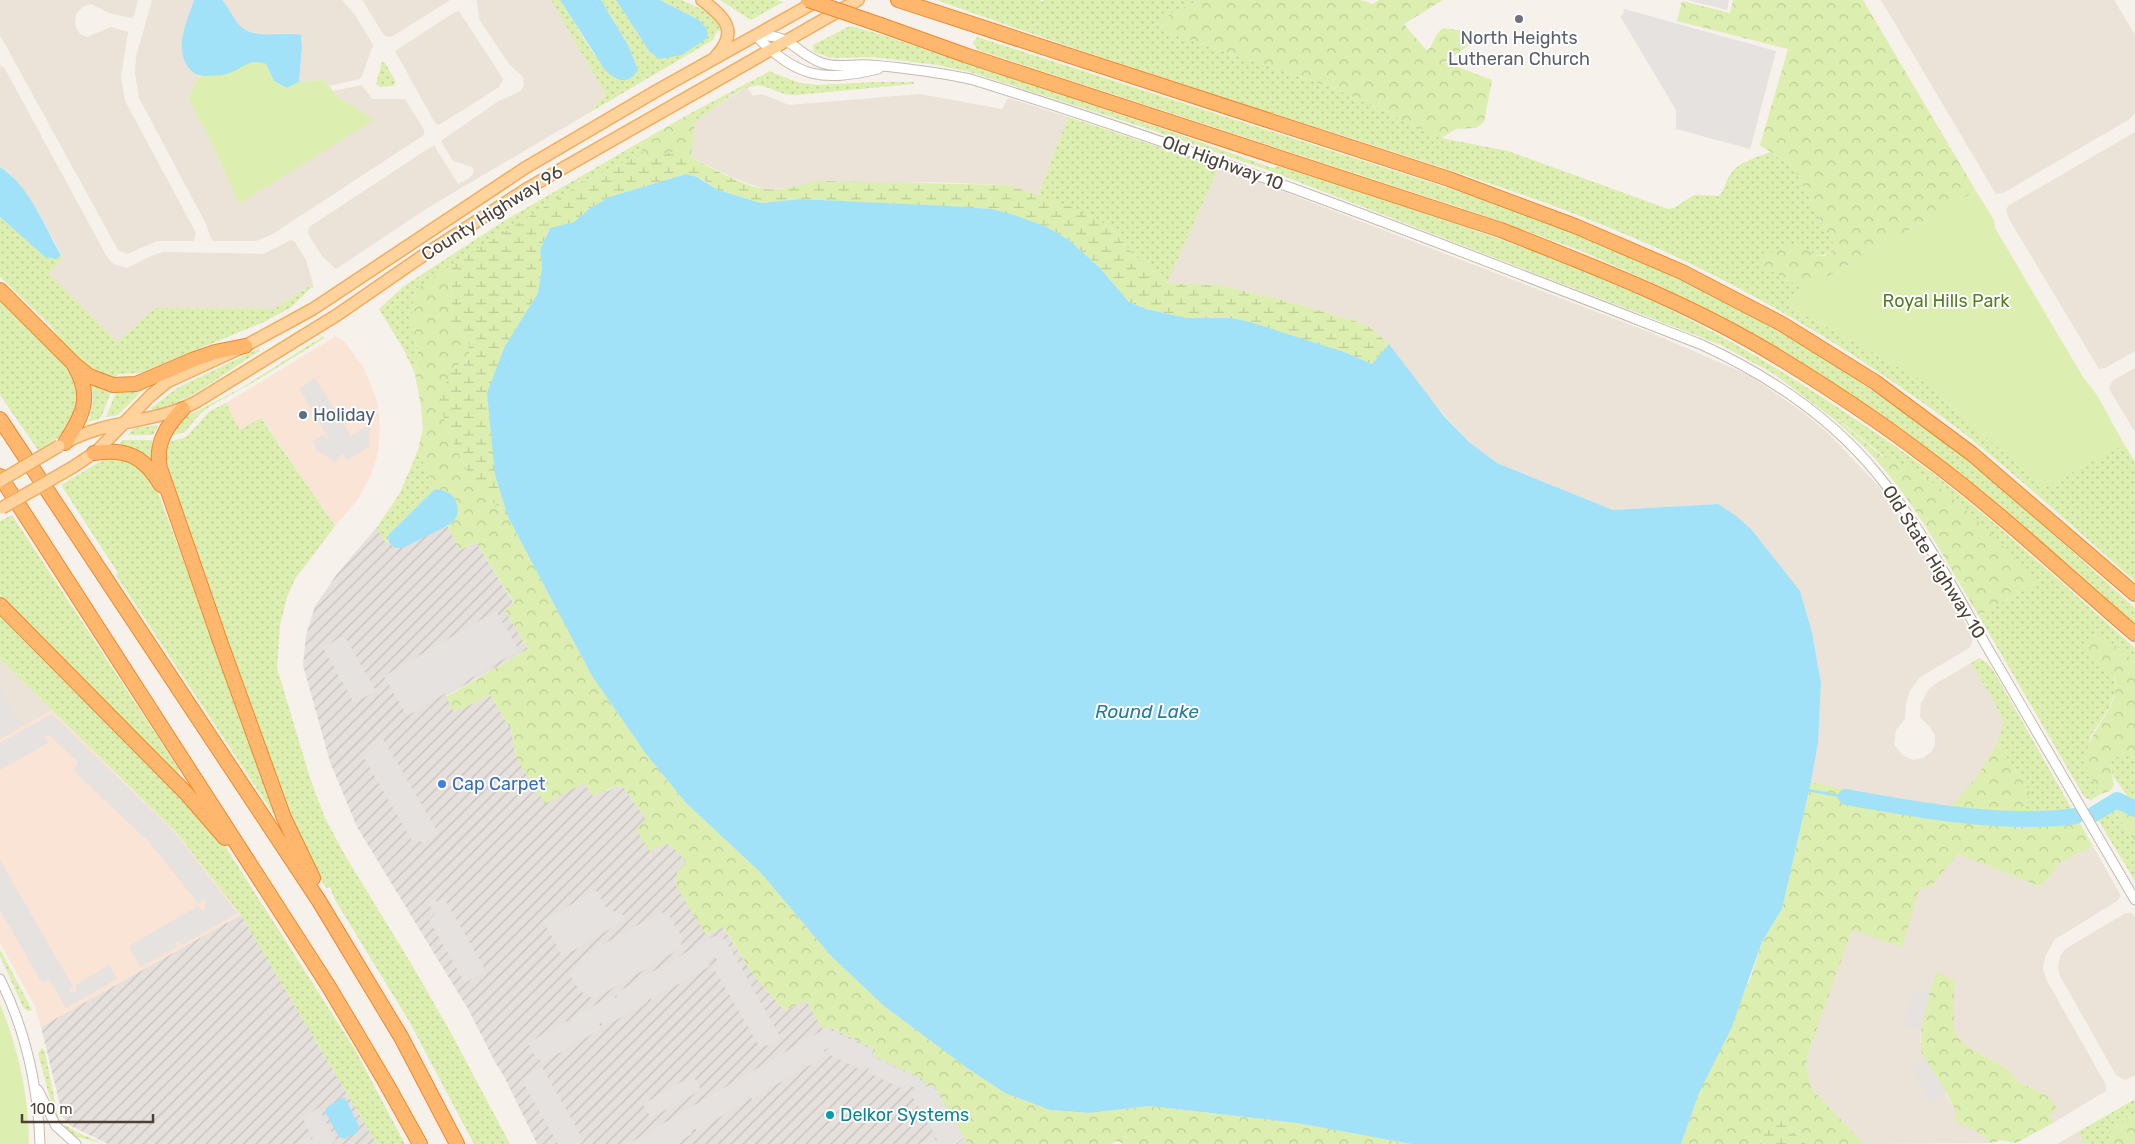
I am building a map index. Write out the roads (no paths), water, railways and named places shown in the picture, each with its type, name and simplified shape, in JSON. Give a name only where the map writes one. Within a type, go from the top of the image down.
[{"type":"highway","points":[[808,0],[974,58],[1501,230],[1592,266],[1668,300],[1776,356],[1878,422],[1975,495],[2135,634]]},
{"type":"highway","points":[[898,0],[1449,179],[1584,230],[1682,272],[1782,324],[1876,382],[1972,454],[2135,594]]},
{"type":"highway","points":[[0,290],[74,364],[89,376],[103,383],[130,386],[216,352],[245,346]]},
{"type":"highway","points":[[62,444],[81,418],[83,410],[84,391],[74,364]]},
{"type":"highway","points":[[183,409],[169,423],[159,445],[159,460],[171,503],[284,818],[344,941]]},
{"type":"highway","points":[[0,419],[344,941],[401,1037],[458,1144]]},
{"type":"highway","points":[[94,454],[122,452],[140,459],[160,482],[171,503]]},
{"type":"highway","points":[[0,476],[329,987],[420,1144]]},
{"type":"highway","points":[[0,605],[186,793],[264,885]]},
{"type":"main road","points":[[702,0],[721,16],[729,32],[727,40],[718,55],[703,66]]},
{"type":"main road","name":"County Highway 96","points":[[0,509],[94,454],[150,396],[167,382],[245,346],[344,290],[396,252],[525,168],[818,0]]},
{"type":"main road","name":"County Highway 96","points":[[0,481],[62,444],[101,427],[154,418],[183,409],[337,315],[421,257],[530,187],[858,0]]},
{"type":"street","name":"Old Highway 10","points":[[756,36],[774,36],[788,41],[806,55],[823,64],[871,65],[884,68],[935,72],[970,79],[1173,144],[1554,288]]},
{"type":"street","name":"Old Highway 10","points":[[756,36],[770,51],[793,67],[818,75],[853,74],[884,68]]},
{"type":"street","name":"Old State Highway 10","points":[[1554,288],[1700,344],[1757,372],[1810,409],[1854,449],[1894,495],[1923,539],[2135,900]]},
{"type":"street","points":[[0,979],[20,1028],[34,1083],[40,1144]]},
{"type":"street","points":[[34,1083],[56,1126],[76,1144]]},
{"type":"water","points":[[194,0],[222,0],[240,26],[253,33],[301,35],[299,82],[287,88],[274,81],[266,64],[254,62],[222,75],[201,76],[192,71],[184,59],[182,42],[185,25]]},
{"type":"water","points":[[560,0],[601,0],[629,47],[638,70],[634,75],[626,80],[622,80],[605,70]]},
{"type":"water","points":[[616,0],[660,0],[699,20],[706,28],[708,34],[706,39],[682,55],[659,59],[649,51]]},
{"type":"water","points":[[0,167],[19,184],[35,207],[61,255],[56,259],[45,257],[0,217]]},
{"type":"water","name":"Round Lake","points":[[686,174],[697,177],[718,190],[761,203],[800,199],[948,206],[992,209],[1014,215],[1047,227],[1069,240],[1099,267],[1129,302],[1146,309],[1187,318],[1231,318],[1250,322],[1344,352],[1372,364],[1389,344],[1443,415],[1469,442],[1497,463],[1613,510],[1718,504],[1751,529],[1800,591],[1812,632],[1821,683],[1818,743],[1782,909],[1762,942],[1731,1029],[1699,1093],[1681,1144],[1411,1144],[1297,1123],[1150,1106],[1089,1113],[1050,1110],[1005,1093],[967,1068],[884,1006],[831,956],[760,872],[686,803],[646,754],[592,676],[508,517],[495,475],[487,393],[505,346],[538,293],[542,267],[540,250],[550,228],[574,222],[589,209],[609,197]]},
{"type":"water","points":[[435,489],[447,492],[453,497],[458,508],[453,522],[403,548],[395,548],[389,543],[388,535]]},
{"type":"water","points":[[345,1098],[359,1126],[357,1133],[344,1139],[339,1137],[325,1112],[327,1107]]},
{"type":"waterway","points":[[1807,790],[1846,797]]},
{"type":"waterway","points":[[1846,797],[1902,807],[1991,818],[2049,819],[2076,816]]},
{"type":"waterway","points":[[2094,814],[2117,800],[2135,809]]},
{"type":"place","name":"North Heights Lutheran Church","points":[[1519,19]]},
{"type":"place","name":"Holiday","points":[[303,415]]},
{"type":"place","name":"Cap Carpet","points":[[442,784]]},
{"type":"place","name":"Delkor Systems","points":[[830,1115]]},
{"type":"park label","name":"Royal Hills Park","points":[[1946,301]]}]
